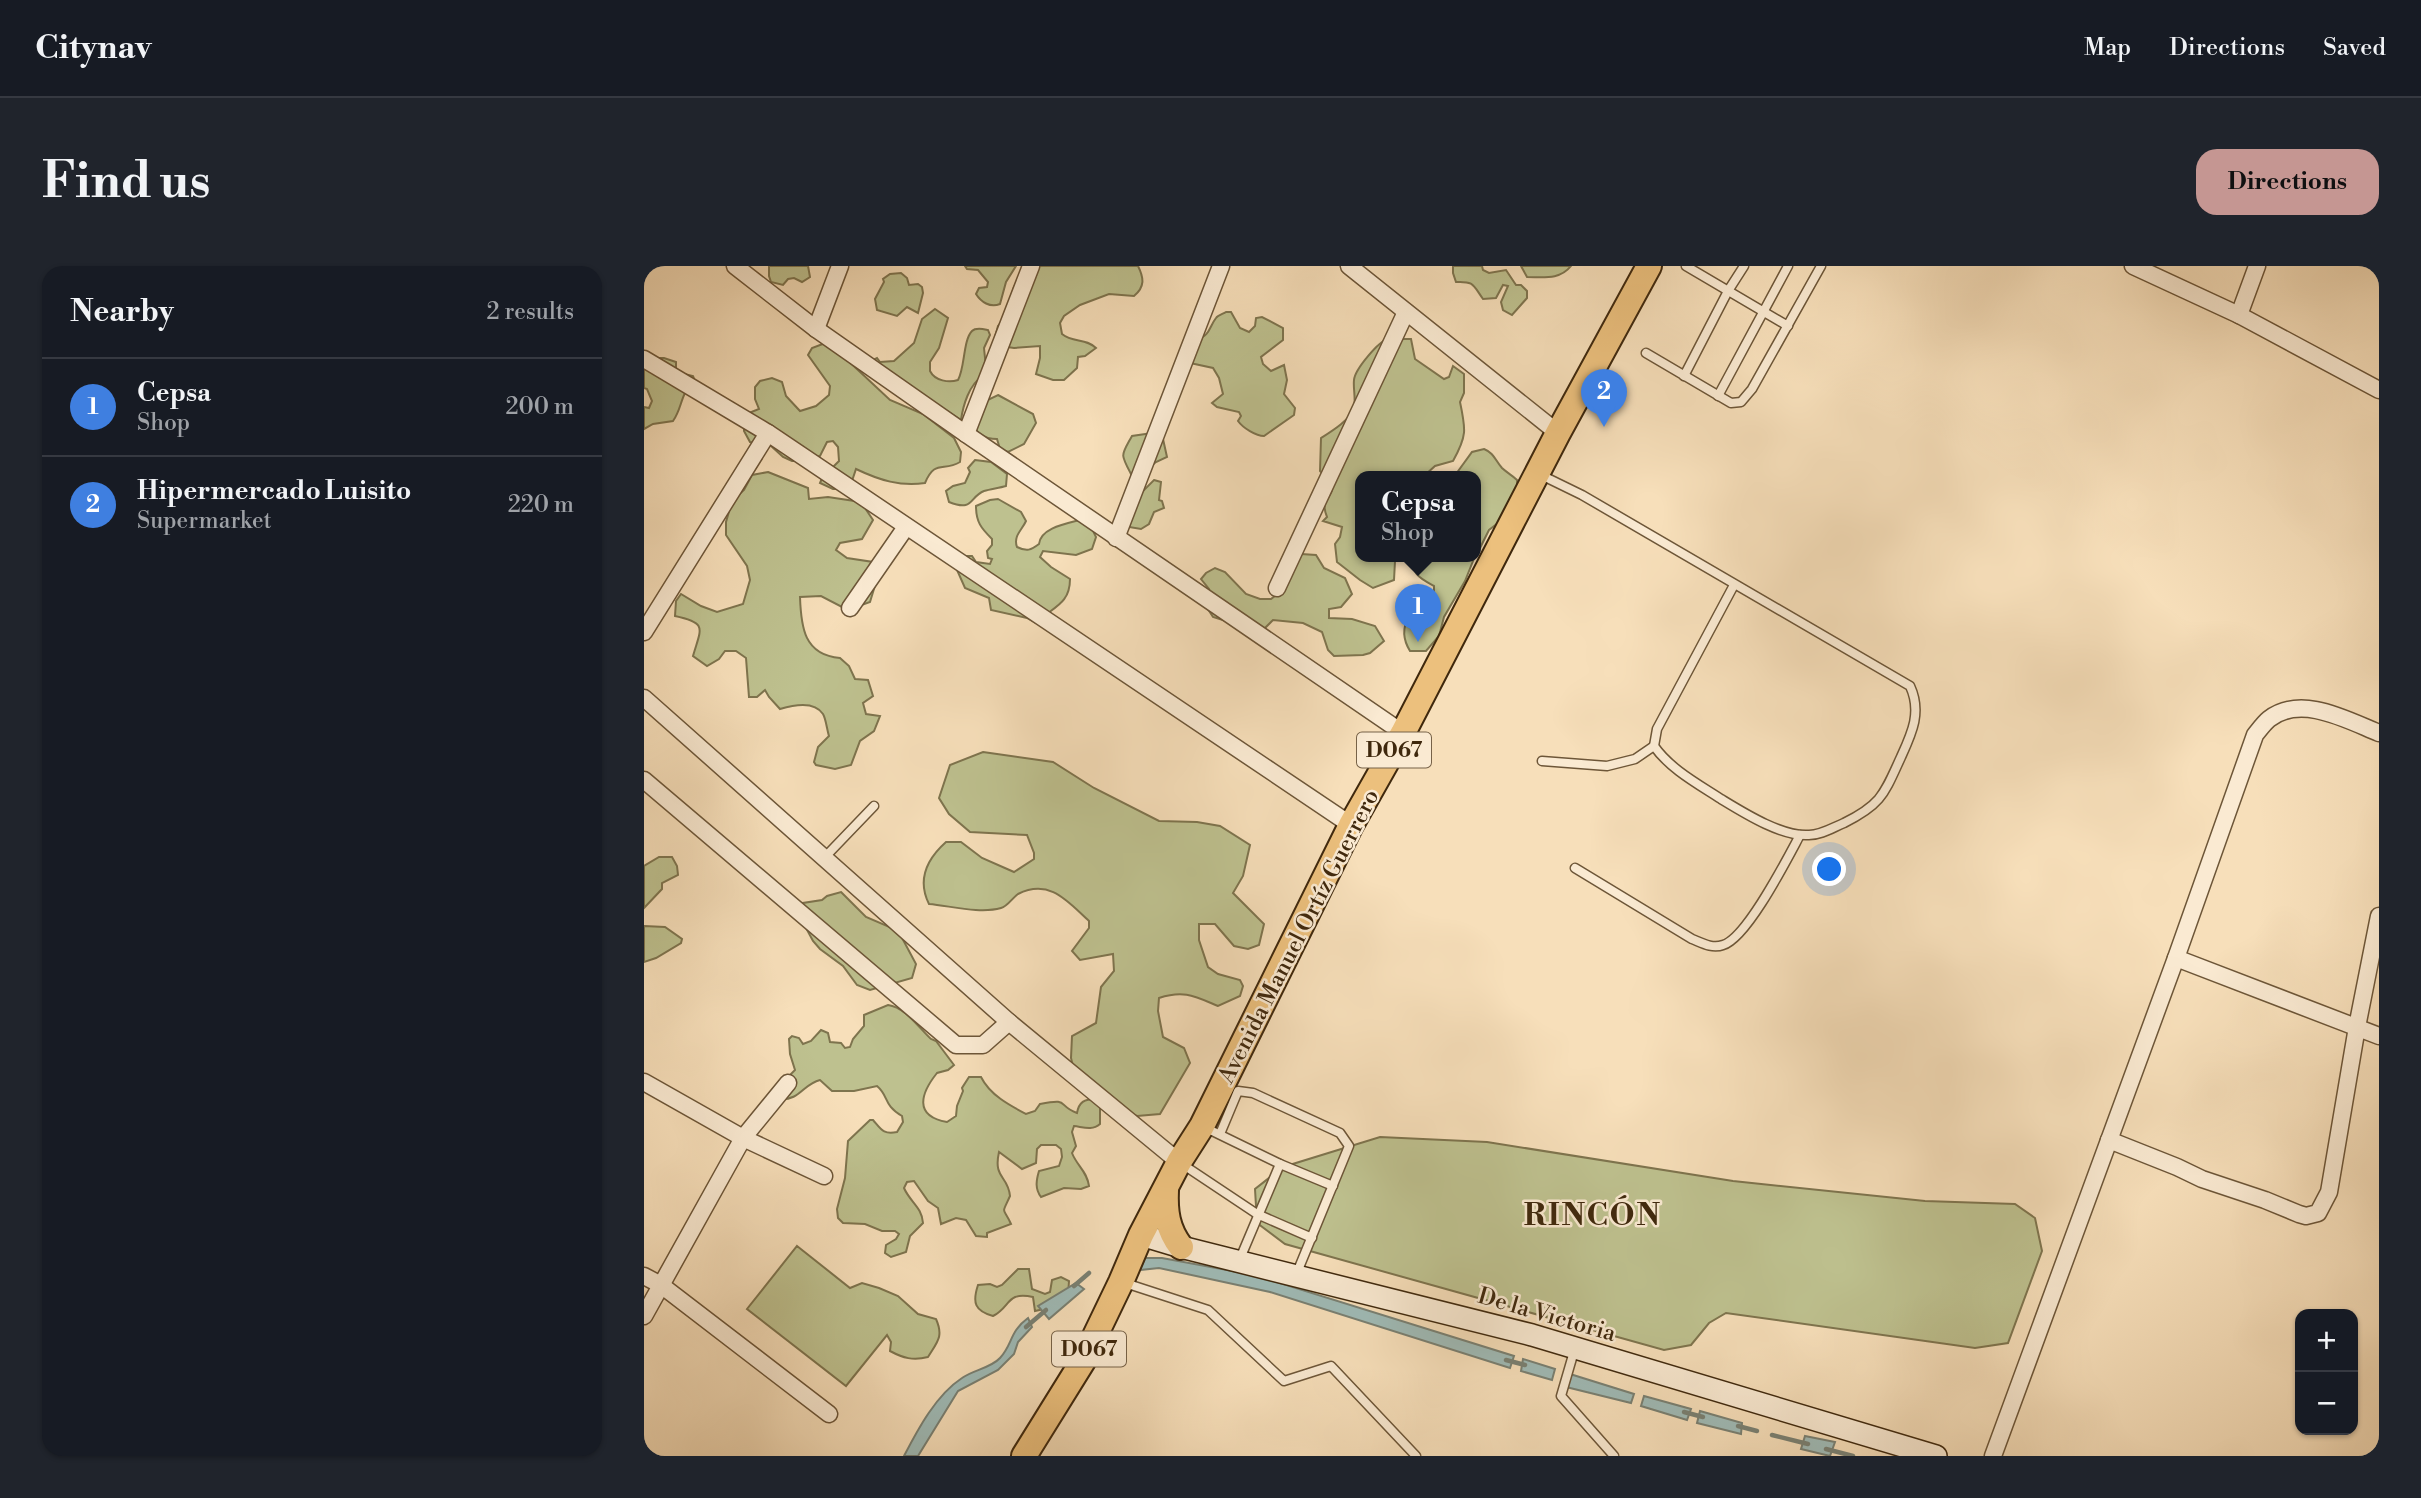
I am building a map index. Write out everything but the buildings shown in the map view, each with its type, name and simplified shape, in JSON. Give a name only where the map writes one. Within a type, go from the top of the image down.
[{"type":"main road","name":"Avenida Manuel Ortíz Guerrero","points":[[1024,1456],[1083,1361],[1141,1235],[1180,1162],[1211,1130],[1351,825],[1403,733],[1558,433],[1649,266]]},
{"type":"main road","points":[[1166,1190],[1167,1220],[1172,1236],[1181,1247]]},
{"type":"main road","name":"De la Victoria","points":[[1141,1235],[1532,1335],[1936,1456]]},
{"type":"street","points":[[735,266],[816,329],[966,435],[1403,733]]},
{"type":"street","points":[[816,329],[840,266]]},
{"type":"street","points":[[966,435],[1031,266]]},
{"type":"street","points":[[1116,538],[1221,266]]},
{"type":"street","points":[[1349,266],[1558,433]]},
{"type":"street","points":[[2133,266],[2239,315],[2379,390]]},
{"type":"street","points":[[2239,315],[2257,266]]},
{"type":"street","points":[[1277,588],[1406,312]]},
{"type":"street","points":[[644,359],[768,433],[1351,825]]},
{"type":"street","points":[[644,632],[768,433]]},
{"type":"street","points":[[850,608],[906,527]]},
{"type":"street","points":[[644,698],[1009,1022],[1180,1162]]},
{"type":"street","points":[[1993,1456],[2255,735],[2269,719],[2285,710],[2305,709],[2327,712],[2379,733]]},
{"type":"street","points":[[644,780],[956,1045],[983,1045],[1009,1022]]},
{"type":"street","points":[[2109,1140],[2202,1179],[2299,1214],[2306,1216],[2318,1213],[2329,1192],[2379,916]]},
{"type":"street","points":[[2176,958],[2379,1036]]},
{"type":"street","points":[[644,1082],[743,1138],[824,1176]]},
{"type":"street","points":[[644,1316],[743,1138],[788,1083]]},
{"type":"street","points":[[644,1276],[662,1285],[829,1414]]},
{"type":"lane","points":[[1684,376],[1744,266]]},
{"type":"lane","points":[[1718,396],[1788,266]]},
{"type":"lane","points":[[1646,353],[1731,403],[1741,402],[1752,389],[1821,266]]},
{"type":"lane","points":[[1691,267],[1788,326]]},
{"type":"lane","points":[[1538,474],[1582,495],[1909,686],[1913,694],[1916,718],[1886,790],[1866,812],[1822,833],[1788,833],[1764,822],[1703,788],[1661,755],[1654,746]]},
{"type":"lane","points":[[1542,761],[1607,766],[1635,759],[1654,746],[1657,729],[1734,584]]},
{"type":"lane","points":[[825,857],[874,806]]},
{"type":"lane","points":[[1575,868],[1692,939],[1711,947],[1721,946],[1730,942],[1760,905],[1800,835]]},
{"type":"lane","points":[[1296,1276],[1312,1238],[1333,1186],[1349,1146],[1340,1133],[1253,1093],[1238,1091],[1211,1130],[1280,1164],[1333,1186]]},
{"type":"lane","points":[[1180,1162],[1258,1214],[1312,1238]]},
{"type":"lane","points":[[1239,1261],[1280,1164]]},
{"type":"lane","points":[[1121,1282],[1209,1310],[1284,1381],[1331,1366],[1416,1456]]},
{"type":"lane","points":[[1575,1348],[1561,1396],[1614,1456]]},
{"type":"green space","points":[[769,266],[808,266],[810,277],[802,282],[794,278],[788,279],[783,285],[771,282]]},
{"type":"green space","points":[[965,266],[1016,266],[1006,282],[1000,304],[989,305],[980,300],[976,294],[979,288],[987,287],[988,282],[978,270],[967,269]]},
{"type":"green space","points":[[1026,266],[1138,266],[1141,274],[1142,286],[1134,296],[1109,294],[1080,305],[1064,316],[1060,323],[1062,334],[1096,348],[1085,356],[1078,357],[1077,368],[1064,380],[1053,380],[1036,374],[1040,346],[1001,346],[995,337],[1014,287]]},
{"type":"green space","points":[[1453,266],[1482,266],[1483,270],[1489,273],[1506,270],[1516,285],[1521,285],[1527,291],[1527,298],[1512,315],[1503,310],[1501,302],[1508,286],[1503,285],[1496,298],[1483,299],[1472,285],[1456,282]]},
{"type":"green space","points":[[1521,266],[1571,266],[1557,276],[1527,277]]},
{"type":"green space","points":[[901,273],[907,278],[909,285],[918,284],[922,287],[918,313],[907,307],[897,316],[877,310],[875,299],[883,279],[890,274]]},
{"type":"green space","points":[[935,309],[948,318],[939,348],[930,362],[930,371],[939,379],[958,380],[972,331],[988,330],[990,335],[984,348],[986,368],[968,396],[961,420],[871,361],[877,358],[880,362],[894,361],[914,343],[922,319]]},
{"type":"green space","points":[[1231,312],[1240,328],[1249,332],[1255,326],[1256,318],[1262,317],[1283,328],[1283,340],[1261,357],[1263,364],[1271,371],[1284,365],[1287,380],[1284,394],[1295,408],[1294,415],[1264,436],[1240,424],[1239,412],[1217,407],[1212,403],[1223,394],[1219,378],[1213,368],[1190,363],[1197,339],[1204,336],[1217,317]]},
{"type":"green space","points":[[1411,339],[1415,359],[1444,379],[1449,377],[1453,366],[1464,374],[1464,393],[1460,402],[1464,433],[1453,461],[1435,466],[1430,471],[1355,471],[1355,562],[1395,562],[1394,580],[1373,588],[1337,562],[1335,544],[1342,527],[1323,521],[1327,517],[1325,503],[1332,486],[1320,471],[1321,438],[1349,417],[1355,405],[1355,375],[1384,341]]},
{"type":"green space","points":[[828,342],[890,400],[923,414],[954,438],[961,452],[960,462],[936,468],[925,483],[916,484],[890,482],[856,469],[852,481],[843,489],[833,489],[820,483],[825,471],[839,461],[838,447],[833,441],[827,442],[820,456],[800,461],[783,457],[770,445],[750,442],[744,431],[744,415],[759,409],[755,399],[755,387],[760,381],[772,378],[782,382],[786,396],[800,411],[816,406],[829,395],[830,386],[808,355],[812,348]]},
{"type":"green space","points":[[644,351],[649,358],[664,358],[676,362],[676,372],[693,376],[695,381],[684,395],[673,421],[653,424],[644,429],[644,407],[649,408],[652,401],[644,388]]},
{"type":"green space","points":[[998,395],[1033,414],[1036,423],[1024,444],[1008,452],[1000,449],[997,439],[981,435],[970,422],[973,407]]},
{"type":"green space","points":[[1152,433],[1163,439],[1167,457],[1140,475],[1131,474],[1123,455],[1126,447],[1132,436]]},
{"type":"green space","points":[[1484,449],[1517,480],[1517,490],[1506,517],[1489,530],[1481,546],[1481,471],[1458,471],[1472,452]]},
{"type":"green space","points":[[975,460],[991,462],[1007,474],[1006,486],[984,491],[967,504],[949,502],[946,491],[965,483],[970,472],[968,468]]},
{"type":"green space","points":[[768,472],[808,488],[809,499],[828,497],[861,502],[873,520],[862,539],[840,543],[836,550],[847,558],[873,562],[877,579],[870,602],[856,607],[842,607],[821,596],[800,597],[807,638],[819,651],[840,658],[849,666],[855,679],[868,680],[873,696],[863,703],[866,714],[880,716],[874,731],[860,741],[851,765],[835,769],[816,765],[814,762],[818,747],[829,736],[824,716],[819,710],[809,705],[780,709],[765,690],[757,697],[749,697],[746,658],[736,651],[725,651],[719,659],[707,666],[693,656],[700,633],[697,624],[675,616],[676,601],[681,594],[717,612],[743,604],[750,580],[747,566],[726,535],[726,522],[732,501],[744,490],[752,475]]},
{"type":"green space","points":[[1154,480],[1161,482],[1159,500],[1164,508],[1154,512],[1149,524],[1141,529],[1129,527],[1140,494]]},
{"type":"green space","points":[[998,499],[1021,512],[1026,521],[1016,540],[1020,549],[1034,548],[1051,529],[1087,518],[1096,537],[1092,549],[1076,555],[1043,551],[1040,557],[1070,579],[1067,595],[1036,623],[1027,618],[991,610],[989,598],[965,588],[953,561],[962,556],[972,556],[976,562],[990,564],[992,559],[988,558],[987,551],[992,545],[992,539],[980,524],[976,506]]},
{"type":"green space","points":[[1286,553],[1316,555],[1324,568],[1345,578],[1352,594],[1341,607],[1329,609],[1329,618],[1352,619],[1375,626],[1384,641],[1370,653],[1334,656],[1328,650],[1322,632],[1303,623],[1273,620],[1261,632],[1213,617],[1206,606],[1212,598],[1201,579],[1206,573],[1215,568],[1225,572],[1246,594],[1260,599],[1271,599],[1280,592],[1279,567]]},
{"type":"green space","points":[[1415,562],[1473,562],[1444,617],[1439,636],[1426,651],[1410,651],[1404,633],[1408,617],[1413,610],[1434,591],[1434,586],[1417,575]]},
{"type":"green space","points":[[983,752],[1053,762],[1094,788],[1159,821],[1197,822],[1220,826],[1250,845],[1243,876],[1233,893],[1264,924],[1259,945],[1248,949],[1234,946],[1215,924],[1199,924],[1199,940],[1208,967],[1218,974],[1240,980],[1243,986],[1240,996],[1218,1006],[1189,995],[1175,994],[1159,998],[1158,1011],[1163,1037],[1184,1048],[1190,1063],[1160,1114],[1137,1116],[1126,1112],[1076,1079],[1071,1058],[1072,1036],[1096,1023],[1101,987],[1114,971],[1113,954],[1080,960],[1072,951],[1089,928],[1089,921],[1074,907],[1058,894],[1040,889],[1018,894],[1003,907],[993,910],[929,904],[924,887],[926,870],[934,855],[946,842],[961,842],[982,858],[1014,872],[1034,859],[1027,835],[970,832],[949,814],[939,798],[950,765]]},
{"type":"green space","points":[[659,857],[672,857],[678,875],[662,883],[662,889],[644,908],[644,866]]},
{"type":"green space","points":[[841,892],[866,917],[892,928],[901,936],[916,964],[912,978],[870,990],[857,985],[843,966],[813,941],[799,915],[803,903],[822,900]]},
{"type":"green space","points":[[644,926],[665,927],[682,939],[681,943],[644,962]]},
{"type":"green space","points":[[888,1005],[906,1014],[936,1041],[954,1065],[937,1073],[924,1096],[925,1109],[936,1119],[947,1122],[956,1116],[962,1088],[969,1077],[981,1077],[995,1094],[1026,1114],[1035,1111],[1040,1104],[1056,1102],[1077,1113],[1083,1102],[1096,1099],[1100,1104],[1100,1124],[1091,1128],[1074,1126],[1072,1132],[1076,1146],[1072,1153],[1089,1186],[1081,1189],[1064,1188],[1041,1197],[1037,1185],[1039,1171],[1059,1166],[1062,1157],[1061,1149],[1056,1145],[1041,1145],[1037,1149],[1036,1163],[1022,1169],[999,1152],[999,1172],[1007,1184],[1010,1196],[1004,1211],[1011,1224],[987,1233],[987,1237],[976,1236],[966,1220],[956,1218],[941,1224],[938,1208],[928,1201],[914,1181],[907,1182],[904,1188],[920,1213],[923,1223],[910,1236],[906,1252],[891,1257],[885,1253],[886,1245],[899,1234],[895,1231],[882,1231],[865,1224],[843,1223],[838,1218],[837,1209],[845,1178],[848,1141],[870,1120],[885,1132],[897,1132],[903,1122],[902,1116],[892,1108],[877,1086],[854,1091],[832,1091],[820,1080],[797,1095],[779,1099],[786,1079],[795,1070],[789,1039],[792,1036],[799,1038],[803,1044],[811,1041],[821,1030],[828,1033],[830,1042],[841,1043],[845,1048],[850,1047],[864,1026],[864,1015]]},
{"type":"green space","points":[[1380,1137],[1487,1142],[1733,1181],[1925,1201],[2015,1204],[2035,1218],[2042,1251],[2008,1343],[1975,1348],[1726,1313],[1709,1323],[1691,1345],[1664,1350],[1285,1244],[1257,1223],[1255,1189],[1283,1167]]},
{"type":"green space","points":[[797,1246],[850,1288],[862,1283],[879,1288],[898,1296],[918,1314],[936,1319],[939,1335],[928,1357],[908,1358],[890,1351],[891,1342],[887,1335],[846,1386],[747,1309]]},
{"type":"green space","points":[[1018,1269],[1029,1269],[1032,1289],[1045,1294],[1050,1292],[1052,1280],[1061,1277],[1069,1281],[1068,1296],[1035,1311],[1033,1297],[1018,1296],[993,1316],[982,1312],[975,1301],[978,1285],[1002,1285]]},
{"type":"water","points":[[1145,1258],[1162,1258],[1254,1275],[1514,1356],[1510,1368],[1270,1292],[1159,1268],[1140,1270]]},
{"type":"water","points":[[1076,1283],[1084,1289],[1049,1319],[1038,1306]]},
{"type":"water","points":[[1028,1318],[1032,1327],[1018,1342],[1014,1354],[998,1370],[958,1391],[918,1456],[904,1456],[922,1424],[944,1394],[966,1375],[996,1361],[1004,1353],[1017,1328]]},
{"type":"water","points":[[1523,1359],[1555,1369],[1552,1380],[1521,1371]]},
{"type":"water","points":[[1570,1374],[1634,1394],[1631,1403],[1566,1387]]},
{"type":"water","points":[[1644,1396],[1691,1409],[1687,1420],[1641,1406]]},
{"type":"water","points":[[1700,1411],[1742,1423],[1741,1434],[1697,1423]]},
{"type":"water","points":[[1805,1436],[1835,1442],[1830,1456],[1801,1449]]},
{"type":"waterway","points":[[1074,1286],[1089,1273]]},
{"type":"waterway","points":[[1026,1327],[1046,1310]]},
{"type":"waterway","points":[[1506,1360],[1525,1365]]},
{"type":"waterway","points":[[1684,1412],[1703,1417]]},
{"type":"waterway","points":[[1738,1426],[1757,1431]]},
{"type":"waterway","points":[[1772,1435],[1808,1444]]},
{"type":"waterway","points":[[1826,1449],[1853,1456]]},
{"type":"place","name":"Hipermercado Luisito","points":[[1604,427]]},
{"type":"place","name":"Cepsa","points":[[1418,642]]},
{"type":"district","name":"RINCÓN","points":[[1593,1215]]}]
